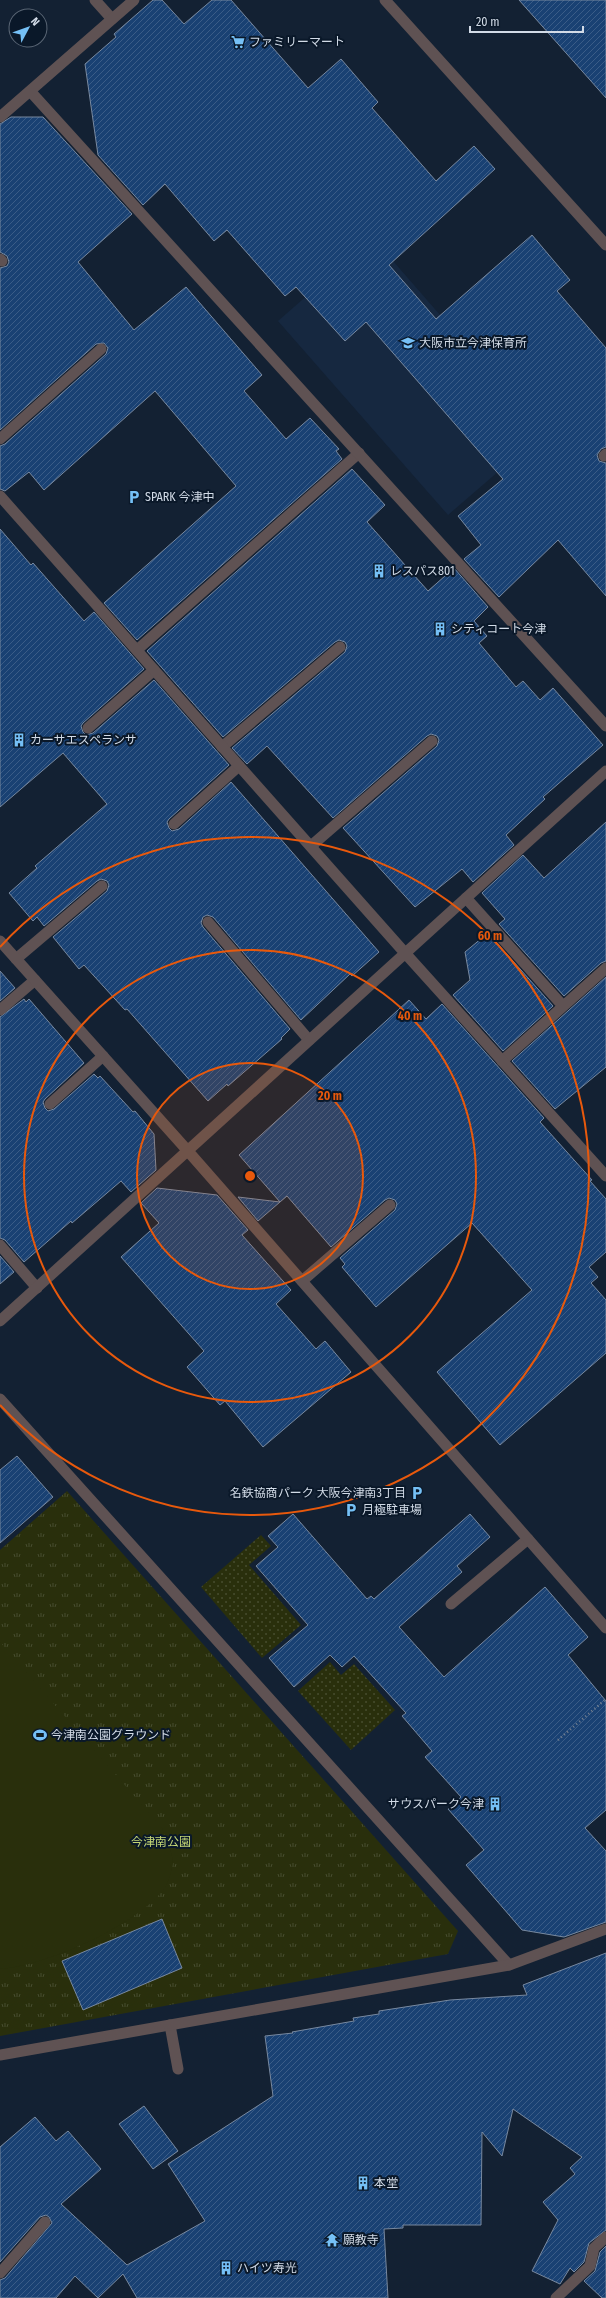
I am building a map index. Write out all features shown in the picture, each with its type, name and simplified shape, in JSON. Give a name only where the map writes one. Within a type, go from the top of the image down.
[{"type":"street","points":[[96,0],[112,19]]},
{"type":"street","points":[[0,117],[134,0]]},
{"type":"street","points":[[386,0],[606,245]]},
{"type":"street","points":[[30,91],[606,726]]},
{"type":"street","points":[[0,439],[101,349]]},
{"type":"street","points":[[136,650],[359,453]]},
{"type":"street","points":[[0,496],[404,953],[606,1176]]},
{"type":"street","points":[[222,747],[340,646]]},
{"type":"street","points":[[88,728],[154,670]]},
{"type":"street","points":[[311,846],[432,741]]},
{"type":"street","points":[[174,824],[240,766]]},
{"type":"street","points":[[0,1321],[606,771]]},
{"type":"street","points":[[16,959],[102,886]]},
{"type":"street","points":[[466,898],[563,1006]]},
{"type":"street","points":[[208,922],[309,1040]]},
{"type":"street","points":[[0,941],[187,1150],[606,1628]]},
{"type":"street","points":[[502,1061],[606,968]]},
{"type":"street","points":[[0,1010],[35,980]]},
{"type":"street","points":[[50,1104],[103,1056]]},
{"type":"street","points":[[302,1281],[390,1205]]},
{"type":"street","points":[[0,1245],[37,1288]]},
{"type":"street","points":[[0,1399],[509,1965]]},
{"type":"street","points":[[451,1604],[528,1539]]},
{"type":"street","points":[[0,2055],[509,1965],[606,1929]]},
{"type":"street","points":[[170,2025],[178,2069]]},
{"type":"street","points":[[0,2273],[45,2222]]},
{"type":"street","points":[[556,2298],[590,2266],[594,2248],[606,2237]]},
{"type":"path","points":[[558,1740],[606,1699]]},
{"type":"shaded area","points":[[373,238],[543,433],[448,515],[278,321]]},
{"type":"green space","name":"今津南公園","points":[[67,1491],[458,1931],[448,1954],[0,2036],[0,1550]]},
{"type":"green space","points":[[261,1535],[271,1546],[249,1565],[301,1625],[262,1658],[201,1587]]},
{"type":"green space","name":"今津南公園グラウンド","points":[[0,1642],[162,1828],[173,1863],[171,1873],[164,1889],[151,1903],[133,1917],[112,1930],[64,1952],[19,1966],[0,1969]]},
{"type":"green space","points":[[330,1662],[341,1675],[354,1664],[395,1710],[351,1750],[298,1691]]},
{"type":"building","points":[[153,0],[162,0],[184,24],[212,0],[231,0],[308,88],[341,59],[378,102],[372,108],[436,181],[474,146],[495,169],[389,265],[436,319],[532,235],[570,280],[557,291],[606,348],[606,447],[601,449],[597,455],[599,461],[606,463],[606,596],[558,540],[499,597],[464,559],[481,545],[458,516],[503,479],[366,322],[345,341],[296,287],[285,296],[227,230],[214,241],[165,184],[143,205],[98,155],[85,64],[116,37],[114,34]]},
{"type":"building","points":[[519,0],[606,0],[606,98]]},
{"type":"building","points":[[11,117],[43,117],[132,214],[78,262],[134,330],[186,287],[262,375],[244,391],[286,439],[310,418],[339,449],[336,451],[342,459],[137,640],[104,603],[236,486],[155,391],[44,490],[29,472],[5,491],[0,489],[0,446],[5,444],[106,354],[108,348],[104,343],[96,344],[0,430],[0,268],[7,266],[9,262],[7,256],[0,252],[0,124]]},
{"type":"building","points":[[352,469],[385,505],[367,522],[428,591],[454,568],[488,607],[474,621],[487,636],[479,643],[516,687],[523,681],[540,700],[553,688],[603,745],[543,797],[545,799],[506,835],[514,845],[473,882],[462,869],[415,907],[343,828],[437,746],[439,740],[437,736],[431,734],[427,736],[333,818],[267,746],[247,764],[232,748],[345,652],[347,646],[345,642],[339,640],[335,642],[223,737],[147,651]]},
{"type":"building","points":[[0,529],[31,565],[33,563],[84,621],[94,612],[144,669],[83,723],[81,726],[83,732],[86,735],[93,733],[154,680],[229,765],[169,819],[167,822],[169,828],[172,831],[179,829],[231,782],[379,952],[352,976],[350,974],[301,1020],[213,917],[207,915],[203,917],[201,923],[203,927],[290,1029],[281,1038],[282,1039],[228,1086],[227,1084],[208,1101],[127,1009],[125,1010],[84,965],[79,969],[53,937],[107,891],[109,885],[107,881],[101,879],[97,881],[44,926],[37,917],[33,921],[9,893],[37,868],[35,866],[107,804],[63,753],[0,807]]},
{"type":"building","points":[[606,822],[606,961],[601,963],[564,996],[499,924],[505,919],[482,893],[523,855],[544,878]]},
{"type":"building","points":[[488,933],[553,1006],[503,1051],[453,995],[470,980],[465,952]]},
{"type":"building","points":[[0,971],[15,988],[0,1001]]},
{"type":"building","points":[[606,977],[606,1067],[555,1109],[512,1061]]},
{"type":"building","points":[[24,999],[26,1002],[29,999],[84,1063],[45,1099],[43,1102],[45,1108],[48,1111],[54,1109],[94,1074],[98,1078],[100,1076],[133,1112],[135,1111],[154,1134],[156,1170],[131,1192],[121,1181],[72,1223],[71,1221],[24,1262],[5,1240],[0,1238],[0,1017]]},
{"type":"building","points":[[409,1000],[426,1019],[442,1004],[544,1118],[540,1122],[592,1180],[590,1181],[606,1199],[606,1252],[589,1267],[598,1277],[591,1283],[606,1300],[606,1353],[500,1445],[437,1372],[532,1290],[472,1223],[376,1307],[342,1267],[345,1264],[340,1258],[395,1210],[397,1204],[395,1200],[389,1198],[385,1200],[331,1247],[287,1196],[280,1202],[239,1155]]},
{"type":"building","points":[[157,1188],[217,1195],[248,1230],[242,1235],[291,1290],[276,1304],[316,1349],[325,1341],[351,1372],[263,1447],[225,1401],[220,1405],[187,1367],[204,1351],[121,1257],[159,1223],[141,1203]]},
{"type":"building","points":[[238,1197],[280,1202],[258,1221]]},
{"type":"building","points":[[0,1256],[14,1272],[0,1284]]},
{"type":"building","points":[[17,1456],[53,1497],[0,1543],[0,1470]]},
{"type":"building","points":[[293,1514],[367,1599],[371,1596],[374,1599],[470,1514],[490,1537],[457,1566],[462,1572],[399,1627],[444,1677],[545,1587],[588,1637],[568,1655],[606,1701],[606,1810],[585,1828],[606,1851],[606,1922],[564,1937],[522,1930],[466,1865],[484,1850],[448,1809],[461,1797],[425,1757],[432,1751],[402,1716],[406,1713],[354,1656],[342,1667],[330,1655],[294,1687],[269,1658],[308,1625],[256,1566],[278,1547],[268,1536]]},
{"type":"building","points":[[162,1919],[182,1968],[83,2010],[62,1961]]},
{"type":"building","points":[[606,1953],[606,2230],[589,2243],[584,2262],[574,2272],[570,2268],[560,2284],[532,2271],[558,2220],[543,2202],[575,2174],[570,2168],[582,2157],[513,2109],[502,2156],[482,2132],[481,2225],[403,2225],[403,2228],[384,2229],[388,2298],[137,2298],[123,2274],[98,2298],[75,2276],[56,2298],[0,2298],[0,2280],[5,2278],[52,2223],[46,2215],[40,2217],[0,2262],[0,2147],[35,2117],[56,2141],[68,2131],[101,2169],[61,2204],[127,2265],[205,2221],[168,2164],[273,2096],[265,2036],[293,2033],[292,2032],[354,2021],[353,2018],[379,2014],[379,2011],[450,2000],[527,1995],[523,1985]]},
{"type":"building","points":[[144,2106],[178,2151],[153,2169],[119,2124]]},
{"type":"building","points":[[606,2246],[606,2298],[602,2298],[584,2281],[595,2271],[600,2252]]},
{"type":"place","name":"ファミリーマート","points":[[238,42]]},
{"type":"place","name":"大阪市立今津保育所","points":[[408,343]]},
{"type":"place","name":"SPARK 今津中","points":[[134,497]]},
{"type":"place","name":"レスパス801","points":[[379,571]]},
{"type":"place","name":"シティコート今津","points":[[440,629]]},
{"type":"place","name":"カーサエスペランサ","points":[[19,740]]},
{"type":"place","name":"名鉄協商パーク 大阪今津南3丁目","points":[[417,1493]]},
{"type":"place","name":"月極駐車場","points":[[351,1510]]},
{"type":"place","name":"今津南公園グラウンド","points":[[40,1735]]},
{"type":"place","name":"サウスパーク今津","points":[[495,1804]]},
{"type":"place","name":"本堂","points":[[363,2183]]},
{"type":"place","name":"願教寺","points":[[332,2240]]},
{"type":"place","name":"ハイツ寿光","points":[[226,2268]]}]
